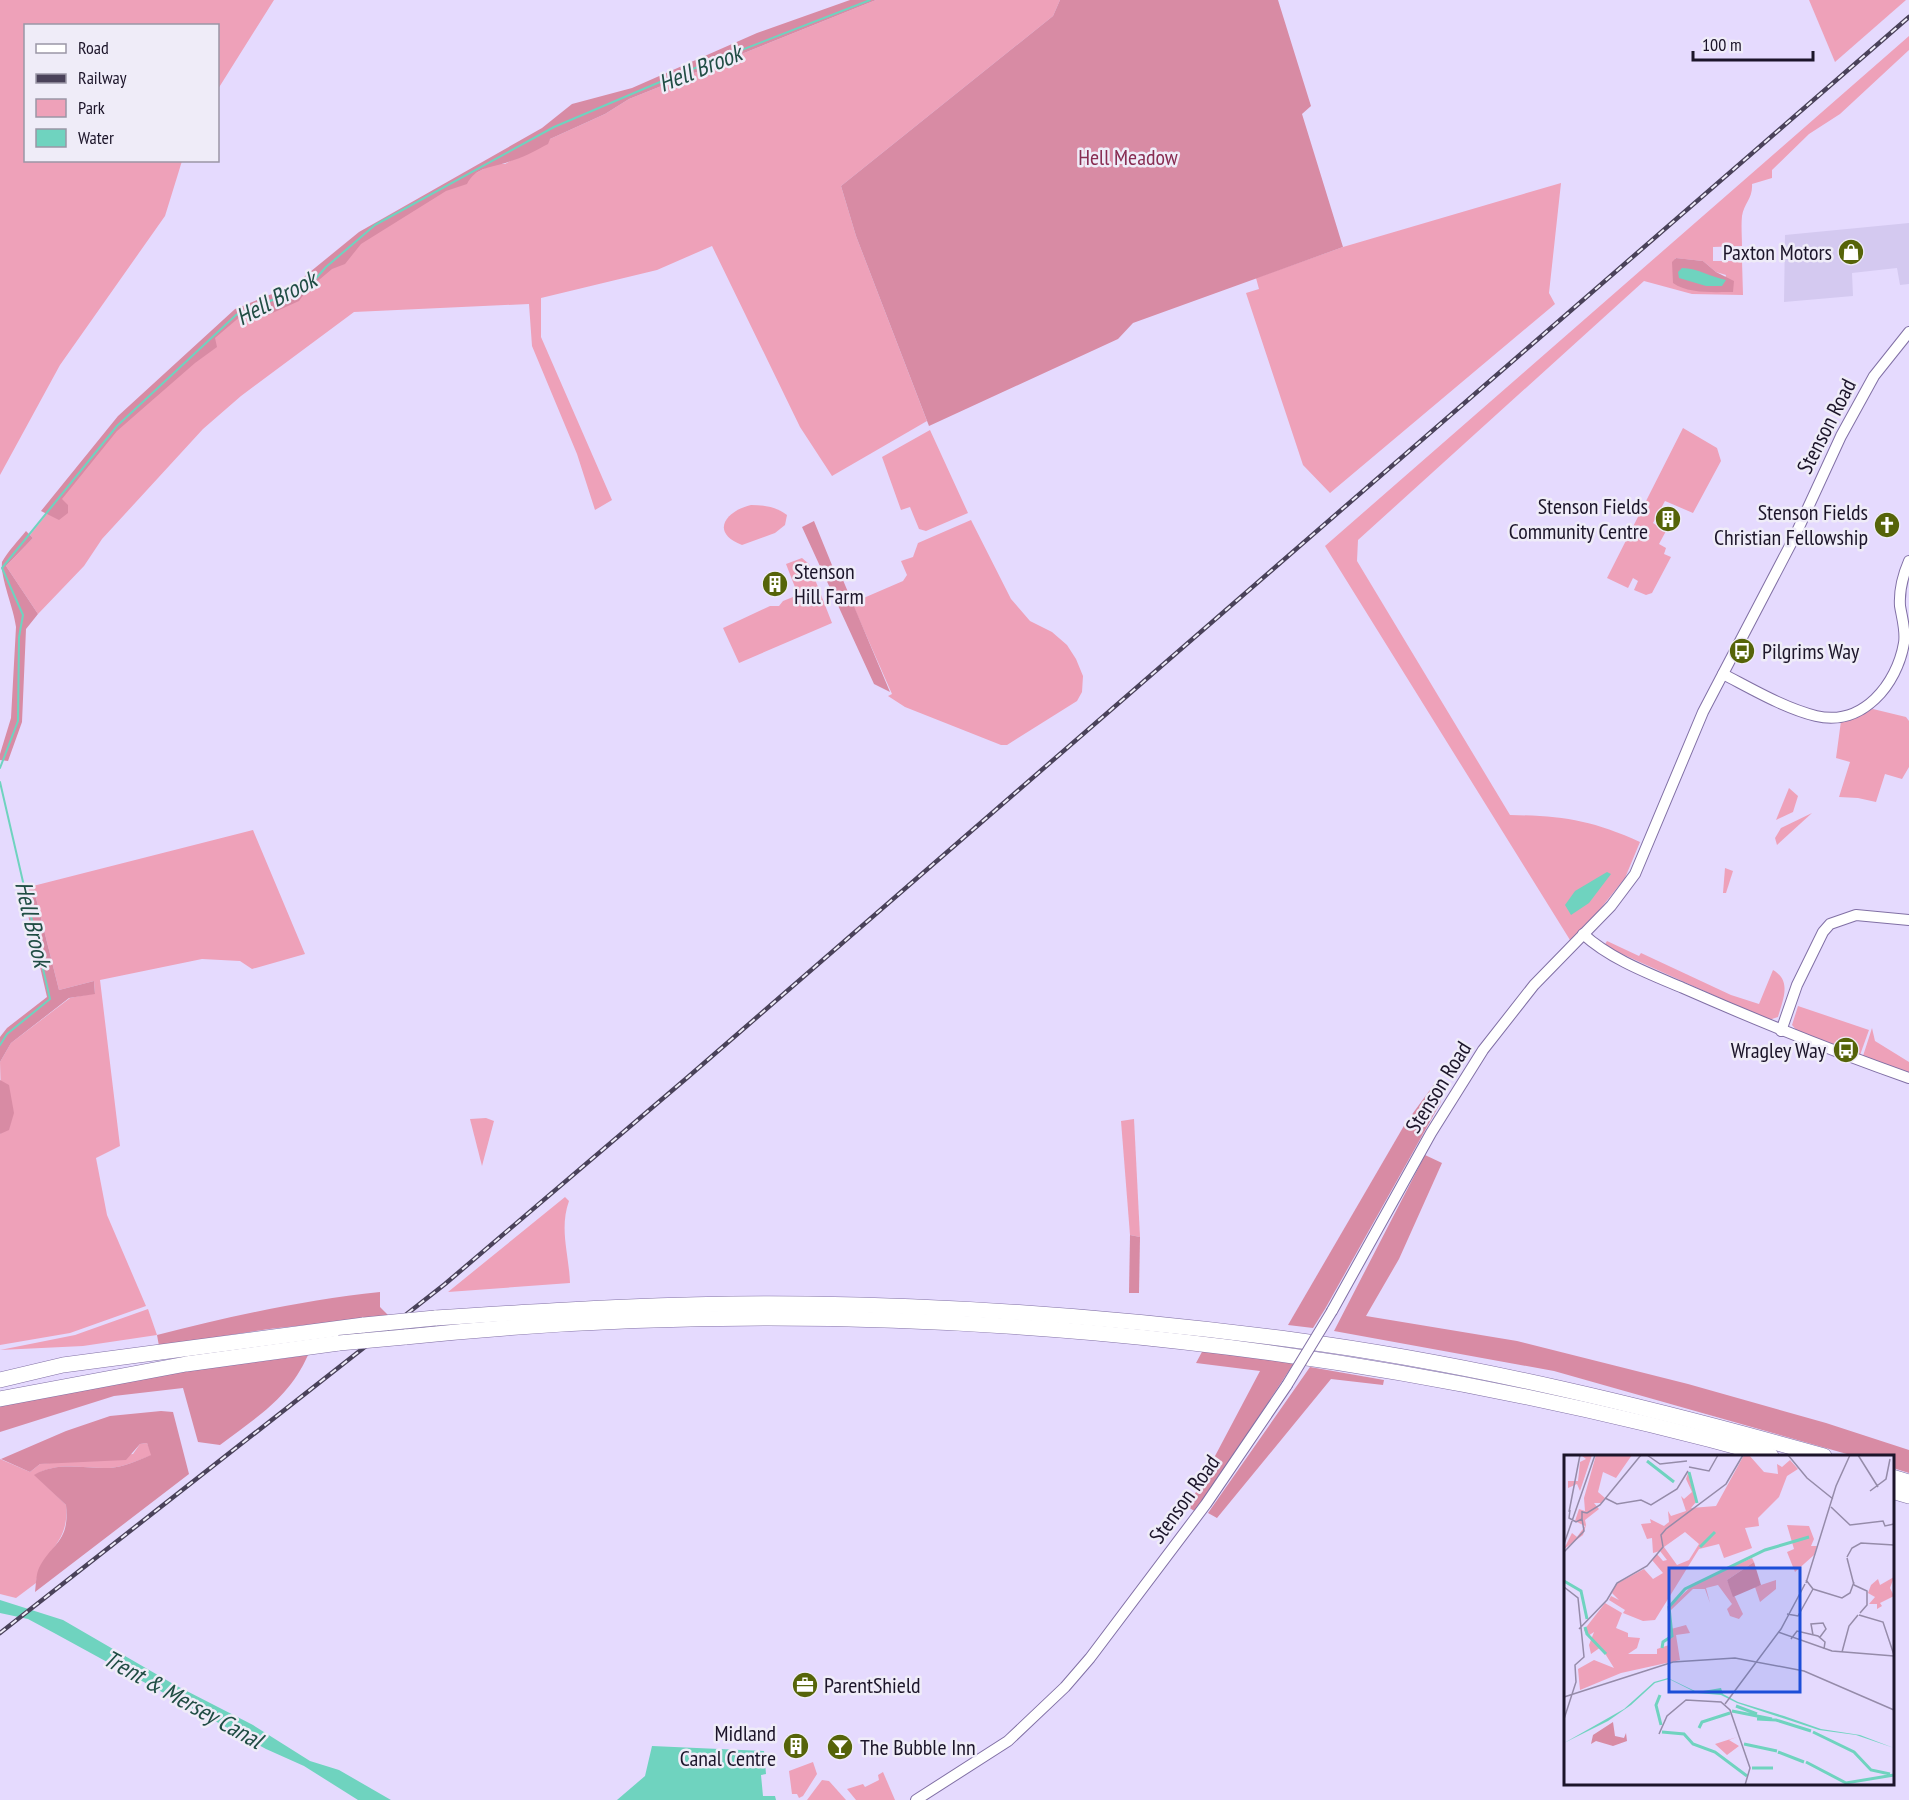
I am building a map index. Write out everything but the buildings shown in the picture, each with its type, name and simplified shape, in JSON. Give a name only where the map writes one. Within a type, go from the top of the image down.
[{"type":"highway","points":[[0,1380],[63,1365],[435,1318],[625,1307],[806,1304],[964,1309],[1295,1340],[1484,1373],[1693,1420],[1820,1455]]},
{"type":"highway","points":[[0,1399],[186,1364],[339,1343],[405,1336],[623,1321],[771,1317],[956,1323],[1146,1338],[1289,1354],[1432,1377],[1568,1405],[1767,1455]]},
{"type":"highway","points":[[1894,1477],[1909,1482]]},
{"type":"highway","points":[[1894,1491],[1909,1496]]},
{"type":"street","name":"Stenson Road","points":[[916,1800],[1008,1741],[1065,1687],[1206,1504],[1287,1385],[1332,1311],[1431,1133],[1483,1050],[1534,985],[1611,906],[1635,874],[1703,712],[1794,538],[1841,436],[1874,376],[1909,332]]},
{"type":"street","points":[[1723,674],[1816,716],[1836,716],[1865,707],[1887,688],[1900,663],[1905,640],[1900,592],[1909,561]]},
{"type":"street","points":[[1781,1031],[1797,985],[1830,924],[1856,915],[1909,920]]},
{"type":"street","points":[[1582,934],[1601,948],[1651,974],[1781,1031],[1909,1078]]},
{"type":"shaded area","points":[[1909,223],[1909,284],[1900,285],[1897,268],[1852,273],[1853,296],[1784,302],[1785,235]]},
{"type":"green space","points":[[0,0],[274,0],[219,87],[219,24],[24,24],[24,162],[182,162],[165,216],[60,365],[0,475]]},
{"type":"green space","points":[[850,0],[876,0],[629,99],[605,114],[550,139],[548,144],[528,154],[480,171],[470,178],[467,184],[446,191],[361,244],[345,264],[332,269],[307,290],[299,301],[268,315],[242,315],[215,338],[217,347],[195,363],[117,431],[62,499],[68,505],[68,513],[59,520],[41,511],[118,416],[235,309],[294,285],[359,232],[542,128],[572,104],[632,88],[757,33]]},
{"type":"green space","points":[[876,0],[1060,0],[1053,16],[841,186],[856,236],[927,421],[832,476],[800,427],[712,246],[657,270],[541,298],[541,337],[612,500],[595,510],[577,454],[532,346],[529,304],[354,312],[241,396],[203,429],[102,539],[84,566],[38,614],[6,566],[33,538],[30,535],[117,426],[236,315],[311,284],[375,226],[493,164],[505,164],[550,139],[605,114],[629,99]]},
{"type":"green space","name":"Hell Meadow","points":[[1060,0],[1278,0],[1311,106],[1302,114],[1343,247],[1133,323],[1118,339],[929,426],[856,236],[841,186],[1053,16]]},
{"type":"green space","points":[[1809,0],[1906,0],[1835,62]]},
{"type":"green space","points":[[1909,36],[1909,50],[1840,114],[1809,134],[1772,170],[1772,178],[1752,184],[1742,216],[1742,246],[1713,247],[1713,261],[1742,261],[1743,295],[1692,294],[1644,281],[1358,540],[1357,561],[1510,815],[1546,817],[1591,824],[1640,842],[1625,878],[1597,913],[1570,940],[1325,546]],"holes":[[[1675,258],[1703,261],[1716,272],[1726,275],[1721,292],[1700,290]]]},
{"type":"green space","points":[[1561,183],[1549,293],[1555,304],[1330,493],[1303,465],[1246,293],[1259,289],[1256,278],[1343,247]]},
{"type":"green space","points":[[1676,258],[1703,261],[1716,272],[1734,281],[1733,292],[1694,291],[1679,287],[1673,283],[1672,262]]},
{"type":"green space","points":[[1683,428],[1717,448],[1721,461],[1693,513],[1665,501],[1653,523],[1666,531],[1659,544],[1666,548],[1664,554],[1671,557],[1652,593],[1646,595],[1634,590],[1638,581],[1633,578],[1628,588],[1607,578]]},
{"type":"green space","points":[[930,430],[968,513],[926,531],[919,529],[910,507],[901,510],[882,457]]},
{"type":"green space","points":[[751,505],[761,505],[783,512],[787,515],[785,525],[775,533],[742,545],[726,535],[725,523],[734,512]]},
{"type":"green space","points":[[971,520],[1011,599],[1030,621],[1052,632],[1067,645],[1083,676],[1082,692],[1077,701],[1007,745],[1001,745],[905,707],[888,696],[892,694],[852,603],[903,581],[907,575],[901,561],[913,557],[918,543]]},
{"type":"green space","points":[[814,521],[834,570],[840,573],[890,692],[874,684],[802,527]]},
{"type":"green space","points":[[26,531],[33,538],[6,566],[38,614],[26,629],[22,722],[8,761],[0,760],[0,754],[11,718],[16,627],[3,576],[2,562]]},
{"type":"green space","points":[[802,558],[809,564],[832,623],[739,663],[723,628],[770,606],[779,606],[783,601],[798,595],[786,564]]},
{"type":"green space","points":[[1873,709],[1906,717],[1909,721],[1909,767],[1902,779],[1885,774],[1876,802],[1839,797],[1850,762],[1836,758],[1841,721]]},
{"type":"green space","points":[[1789,788],[1798,796],[1793,812],[1776,820]]},
{"type":"green space","points":[[1812,813],[1777,845],[1775,838],[1781,828]]},
{"type":"green space","points":[[253,830],[305,954],[252,969],[240,961],[202,959],[100,980],[120,1146],[96,1158],[107,1215],[146,1306],[70,1333],[0,1345],[0,1134],[2,1132],[0,1062],[11,1043],[70,998],[95,993],[94,981],[59,990],[33,886]]},
{"type":"green space","points":[[1725,868],[1733,871],[1726,893],[1723,893]]},
{"type":"green space","points":[[33,886],[59,990],[94,981],[95,994],[69,998],[11,1043],[0,1062],[0,1037],[7,1028],[47,997],[22,889]]},
{"type":"green space","points":[[1607,941],[1639,956],[1641,953],[1731,995],[1759,1004],[1773,970],[1779,974],[1784,985],[1784,997],[1778,1017],[1769,1020],[1604,946]]},
{"type":"green space","points":[[1798,1006],[1869,1030],[1860,1055],[1798,1032],[1792,1025]]},
{"type":"green space","points":[[1872,1028],[1875,1041],[1909,1062],[1909,1073],[1863,1056]]},
{"type":"green space","points":[[0,1080],[9,1085],[14,1113],[9,1130],[0,1134]]},
{"type":"green space","points":[[1435,1083],[1441,1102],[1325,1309],[1313,1328],[1288,1325],[1405,1124]]},
{"type":"green space","points":[[486,1118],[494,1121],[482,1166],[470,1119]]},
{"type":"green space","points":[[1134,1119],[1140,1237],[1130,1235],[1121,1121]]},
{"type":"green space","points":[[1425,1155],[1442,1163],[1399,1259],[1366,1316],[1517,1341],[1688,1384],[1826,1423],[1909,1450],[1909,1473],[1894,1468],[1894,1455],[1850,1455],[1554,1371],[1334,1331]]},
{"type":"green space","points":[[565,1197],[569,1201],[565,1232],[570,1283],[448,1292]]},
{"type":"green space","points":[[1130,1235],[1140,1237],[1139,1293],[1129,1293]]},
{"type":"green space","points":[[380,1292],[380,1307],[389,1316],[269,1329],[159,1346],[157,1335],[185,1328],[296,1304]]},
{"type":"green space","points":[[148,1309],[157,1335],[83,1346],[0,1350],[75,1335]]},
{"type":"green space","points":[[1203,1350],[1294,1363],[1196,1512],[1188,1507],[1260,1371],[1196,1363]]},
{"type":"green space","points":[[308,1355],[282,1395],[259,1416],[220,1445],[198,1442],[183,1388],[114,1396],[0,1432],[0,1406],[172,1373]]},
{"type":"green space","points":[[1310,1367],[1384,1380],[1383,1385],[1331,1379],[1217,1518],[1208,1513]]},
{"type":"green space","points":[[173,1412],[189,1474],[35,1592],[39,1568],[63,1535],[67,1518],[66,1505],[34,1475],[62,1467],[115,1467],[151,1455],[147,1443],[140,1444],[126,1460],[40,1464],[30,1472],[1,1459],[66,1431],[110,1416]]},
{"type":"green space","points":[[147,1443],[152,1455],[126,1465],[110,1468],[62,1467],[35,1475],[66,1505],[64,1530],[43,1563],[36,1583],[16,1598],[0,1594],[0,1459],[30,1472],[40,1464],[133,1454],[140,1444]]},
{"type":"green space","points":[[813,1762],[817,1774],[803,1796],[799,1798],[797,1794],[792,1794],[789,1771]]},
{"type":"green space","points":[[883,1772],[895,1800],[856,1800],[847,1789],[863,1784],[865,1787],[879,1780],[878,1775]]},
{"type":"green space","points":[[822,1780],[829,1781],[846,1800],[807,1800]]},
{"type":"water","points":[[1682,268],[1693,269],[1726,280],[1722,286],[1706,286],[1679,278],[1678,272]]},
{"type":"water","points":[[1607,872],[1611,874],[1589,903],[1571,915],[1565,905],[1575,891]]},
{"type":"water","name":"Trent & Mersey Canal","points":[[0,1600],[63,1620],[175,1685],[253,1725],[310,1761],[339,1770],[391,1800],[358,1800],[304,1766],[266,1749],[28,1619],[0,1613]]},
{"type":"water","points":[[652,1746],[764,1751],[766,1774],[761,1775],[763,1796],[775,1796],[776,1800],[617,1800],[645,1776]]},
{"type":"waterway","name":"Hell Brook","points":[[0,768],[18,721],[19,637],[23,615],[2,568],[117,426],[236,315],[311,284],[326,267],[375,225],[554,127],[667,79],[870,0]]},
{"type":"waterway","name":"Hell Brook","points":[[0,782],[50,999],[7,1034],[0,1045]]},
{"type":"railway","points":[[0,1633],[445,1284],[688,1077],[1909,17]]},
{"type":"place","name":"Paxton Motors","points":[[1851,252]]},
{"type":"place","name":"Stenson Fields Community Centre","points":[[1668,519]]},
{"type":"place","name":"Stenson Fields Christian Fellowship","points":[[1887,525]]},
{"type":"place","name":"Stenson Hill Farm","points":[[775,584]]},
{"type":"place","name":"Pilgrims Way","points":[[1742,651]]},
{"type":"place","name":"Wragley Way","points":[[1846,1050]]},
{"type":"place","name":"ParentShield","points":[[805,1685]]},
{"type":"place","name":"Midland Canal Centre","points":[[796,1746]]},
{"type":"place","name":"The Bubble Inn","points":[[840,1747]]}]
